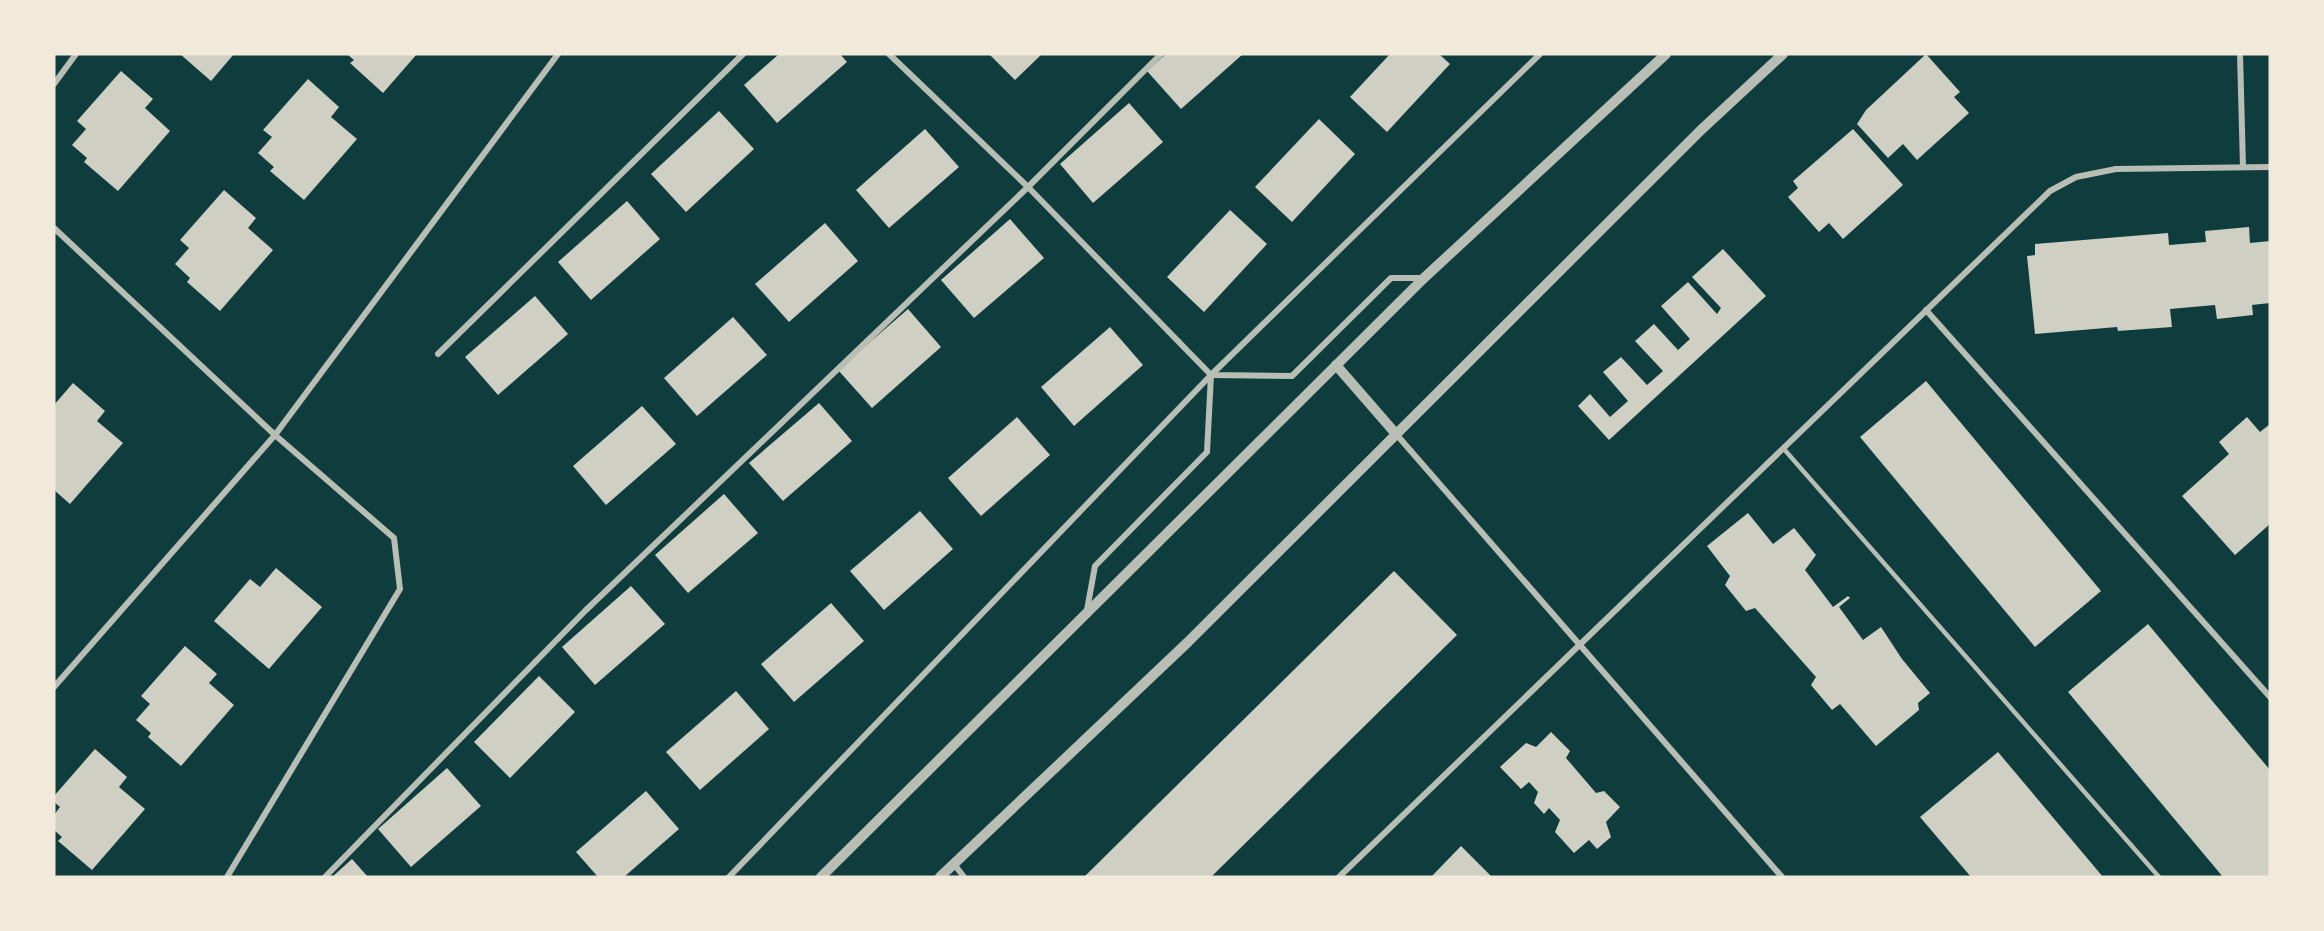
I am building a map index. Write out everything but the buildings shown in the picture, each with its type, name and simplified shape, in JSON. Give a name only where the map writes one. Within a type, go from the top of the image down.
[{"type":"street","points":[[54,84],[76,54]]},
{"type":"street","points":[[54,687],[275,435],[558,54]]},
{"type":"street","points":[[438,354],[743,54]]},
{"type":"street","points":[[889,54],[1028,187],[1211,375],[1292,376],[1391,278],[1424,278]]},
{"type":"street","points":[[325,877],[585,611],[1028,187],[1161,54]]},
{"type":"street","points":[[729,877],[1211,375],[1540,54]]},
{"type":"street","points":[[821,877],[1424,278],[1666,54]]},
{"type":"street","points":[[940,877],[1188,642],[1701,130],[1783,54]]},
{"type":"street","points":[[2240,54],[2243,167]]},
{"type":"street","points":[[1339,877],[2050,191],[2076,177],[2116,169],[2270,166]]},
{"type":"street","points":[[54,228],[275,435],[394,538],[400,589],[227,877]]},
{"type":"street","points":[[1926,310],[2270,697]]},
{"type":"street","points":[[1336,365],[1782,877]]},
{"type":"street","points":[[1086,613],[1095,566],[1207,452],[1211,375]]},
{"type":"street","points":[[954,864],[964,877]]},
{"type":"lane","points":[[1783,448],[2159,877]]}]
